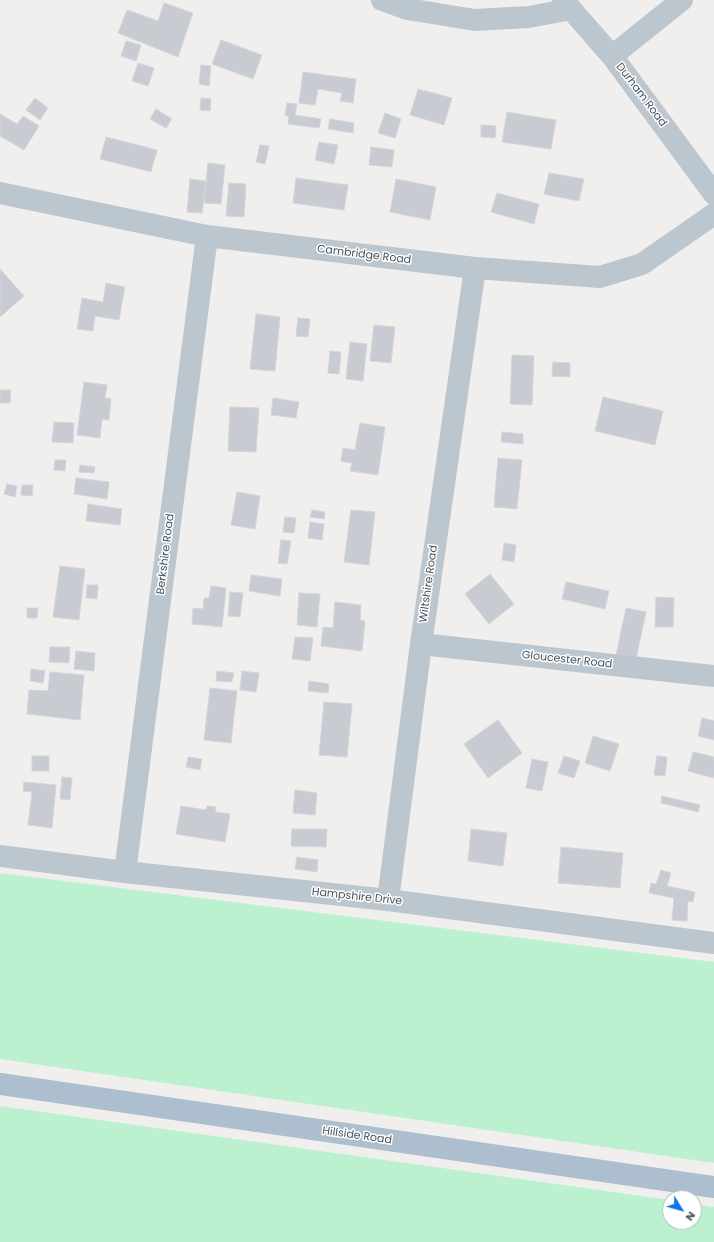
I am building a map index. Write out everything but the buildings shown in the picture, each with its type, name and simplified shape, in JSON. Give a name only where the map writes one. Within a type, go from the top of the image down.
[{"type":"main road","name":"Hillside Road","points":[[0,1084],[714,1187]]},
{"type":"street","points":[[382,0],[407,9],[475,20],[529,17],[567,5]]},
{"type":"street","points":[[612,56],[682,0]]},
{"type":"street","name":"Durham Road","points":[[567,5],[612,56],[714,194]]},
{"type":"street","name":"Cambridge Road","points":[[0,193],[207,236],[475,268],[600,277],[642,264],[714,214]]},
{"type":"street","name":"Berkshire Road","points":[[125,872],[207,236]]},
{"type":"street","name":"Wiltshire Road","points":[[388,900],[421,644],[475,268]]},
{"type":"street","name":"Gloucester Road","points":[[421,644],[714,676]]},
{"type":"street","name":"Hampshire Drive","points":[[0,856],[125,872],[388,900],[714,943]]},
{"type":"green space","points":[[0,873],[714,962],[714,1163],[0,1059]]},
{"type":"green space","points":[[0,1106],[662,1199],[662,1230],[702,1230],[702,1205],[714,1207],[714,1242],[0,1242]]}]
